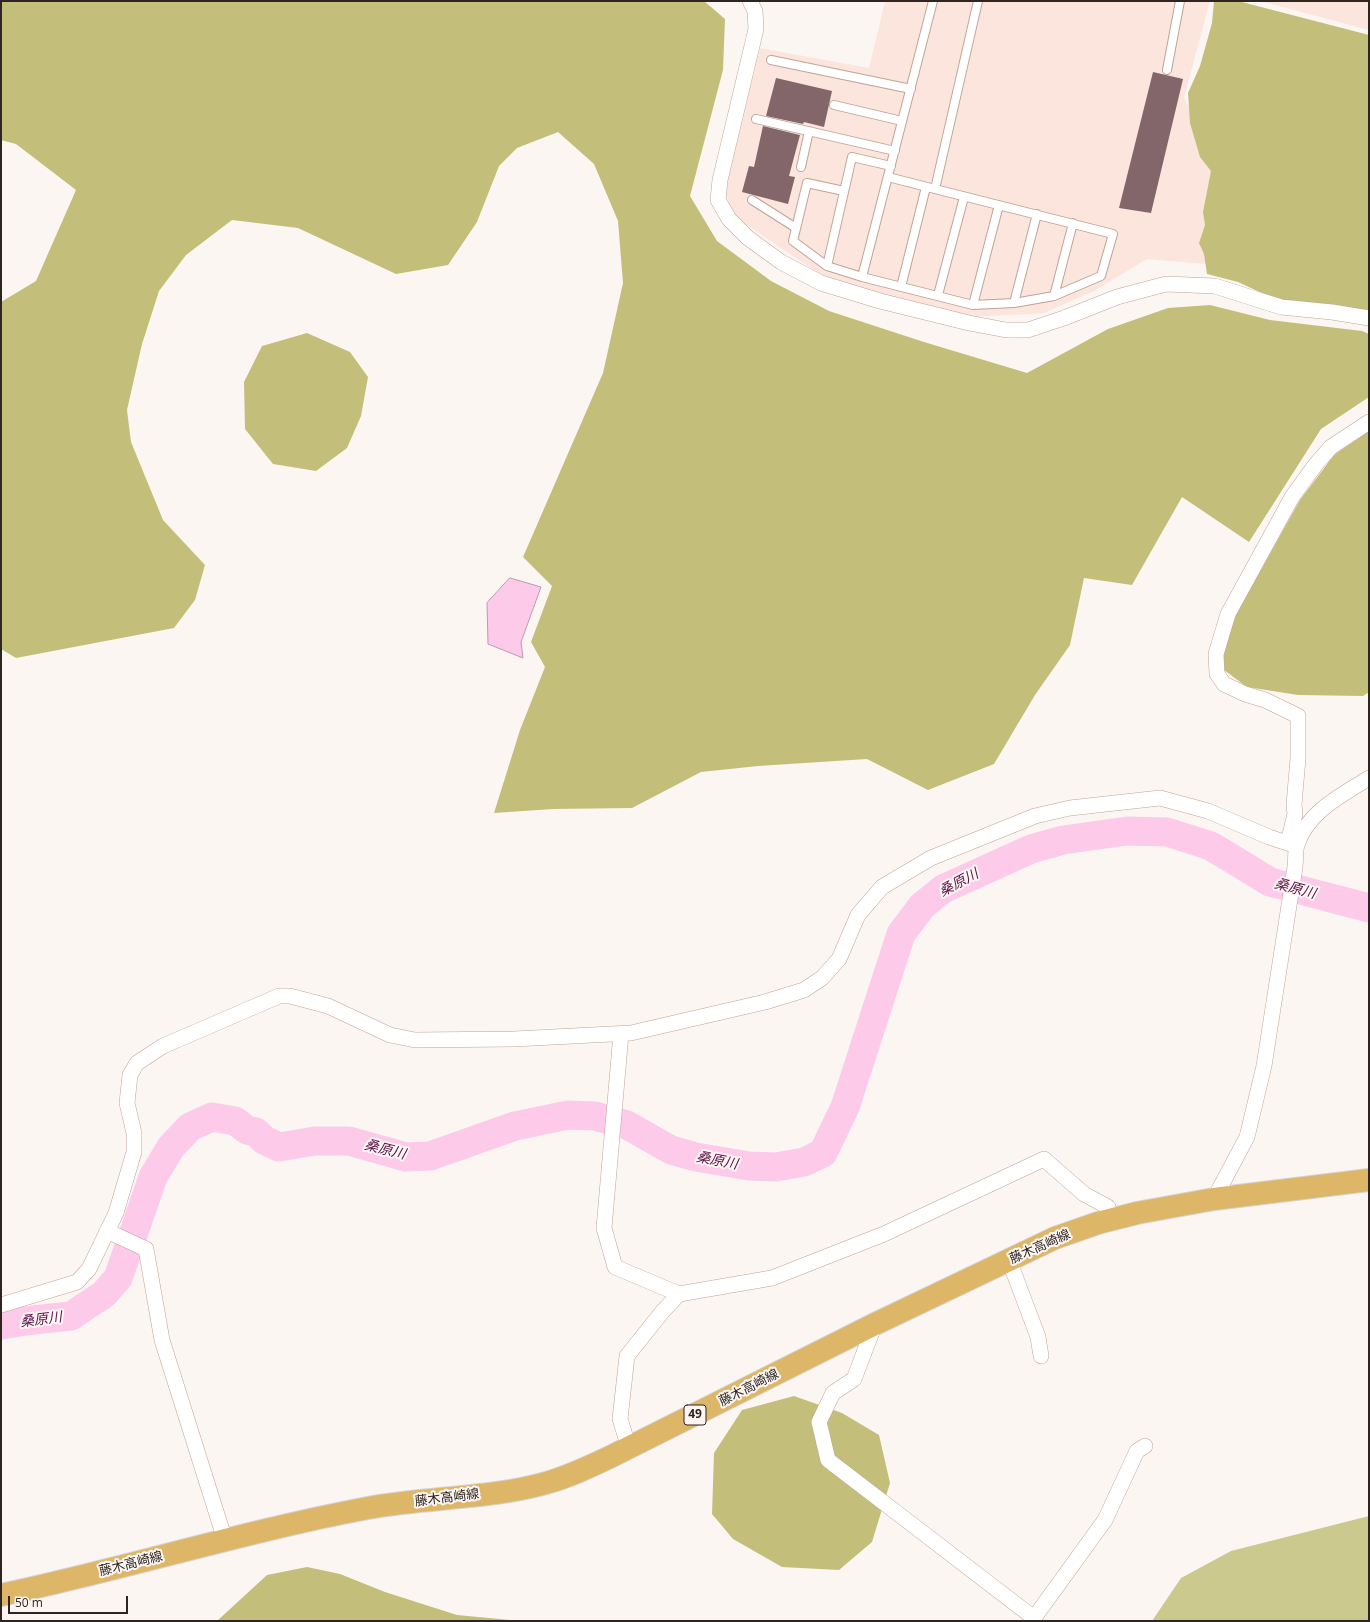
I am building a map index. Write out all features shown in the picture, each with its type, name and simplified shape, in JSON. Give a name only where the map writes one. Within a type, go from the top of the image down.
[{"type":"main road","name":"藤木高崎線","points":[[1,1595],[57,1583],[272,1528],[370,1507],[504,1491],[545,1483],[579,1472],[629,1448],[875,1324],[1055,1238],[1137,1213],[1214,1199],[1369,1180]]},
{"type":"street","points":[[750,1],[755,11],[756,29],[720,180],[718,200],[729,219],[748,238],[781,262],[821,283],[880,301],[969,323],[1006,330],[1028,330],[1118,297],[1166,284],[1215,286],[1281,307],[1332,312],[1369,318]]},
{"type":"street","points":[[1214,1199],[1247,1137],[1264,1066],[1295,867],[1292,844],[1298,758],[1298,716],[1265,700],[1245,694],[1224,684],[1217,674],[1216,654],[1228,614],[1292,497],[1316,464],[1331,447],[1369,422]]},
{"type":"street","points":[[1292,844],[1307,825],[1327,804],[1369,778]]},
{"type":"street","points":[[1,1305],[76,1282],[89,1269],[116,1213],[134,1152],[134,1133],[127,1103],[133,1068],[141,1059],[163,1046],[279,996],[290,996],[328,1006],[390,1035],[415,1040],[514,1039],[631,1033],[766,1002],[804,990],[822,978],[840,958],[858,915],[882,887],[931,858],[1035,816],[1070,808],[1160,798],[1208,811],[1269,837],[1292,844]]},
{"type":"street","points":[[621,1034],[604,1228],[615,1267],[679,1294],[772,1278],[884,1234],[1044,1159],[1084,1194],[1108,1207],[1110,1220]]},
{"type":"street","points":[[107,1231],[146,1249],[162,1340],[225,1540]]},
{"type":"street","points":[[1009,1260],[1038,1337],[1041,1356]]},
{"type":"street","points":[[629,1448],[620,1419],[627,1356],[663,1311],[679,1294]]},
{"type":"street","points":[[875,1324],[854,1379],[833,1393],[819,1422],[828,1460],[1034,1618],[1105,1520],[1137,1451],[1144,1446]]},
{"type":"lane","points":[[862,277],[933,1]]},
{"type":"lane","points":[[935,189],[978,1]]},
{"type":"lane","points":[[1167,70],[1180,1]]},
{"type":"lane","points":[[771,60],[910,89]]},
{"type":"lane","points":[[834,105],[902,121]]},
{"type":"lane","points":[[756,119],[895,151]]},
{"type":"lane","points":[[801,167],[809,131]]},
{"type":"lane","points":[[827,266],[852,157],[891,166]]},
{"type":"lane","points":[[844,192],[807,183],[793,241],[827,266],[862,277],[974,305],[1014,303],[1054,296],[1101,276],[1113,234],[888,177]]},
{"type":"lane","points":[[900,287],[926,187]]},
{"type":"lane","points":[[938,295],[964,196]]},
{"type":"lane","points":[[752,200],[796,228]]},
{"type":"lane","points":[[974,305],[999,205]]},
{"type":"lane","points":[[1014,303],[1037,214]]},
{"type":"lane","points":[[1054,296],[1073,223]]},
{"type":"shaded area","points":[[1,1],[704,1],[725,19],[723,70],[690,196],[717,241],[771,281],[829,311],[1027,373],[1108,329],[1168,308],[1210,305],[1270,320],[1362,331],[1369,334],[1369,397],[1321,429],[1249,542],[1182,497],[1132,585],[1084,578],[1070,645],[1035,695],[994,764],[928,790],[867,759],[758,766],[701,772],[632,808],[553,809],[494,813],[520,730],[545,667],[531,642],[552,586],[523,557],[603,373],[623,283],[618,221],[594,164],[558,132],[517,148],[499,166],[477,222],[448,265],[396,274],[298,228],[232,220],[186,255],[159,291],[142,344],[127,410],[131,442],[163,520],[205,565],[195,600],[174,628],[16,658],[1,649],[1,302],[36,281],[76,190],[16,144],[1,140]]},
{"type":"shaded area","points":[[885,1],[1210,1],[1184,98],[1222,171],[1230,266],[1147,259],[1094,291],[1044,313],[973,317],[833,283],[732,215],[725,190],[760,48],[869,68]]},
{"type":"shaded area","points":[[1214,1],[1238,1],[1369,35],[1369,313],[1279,301],[1238,282],[1207,274],[1204,254],[1199,243],[1205,225],[1203,212],[1211,171],[1200,157],[1190,123],[1188,93],[1200,66],[1212,23]]},
{"type":"shaded area","points":[[1260,1],[1369,1],[1369,30]]},
{"type":"shaded area","points":[[307,333],[350,352],[368,377],[361,416],[347,448],[316,471],[273,464],[245,429],[244,382],[262,346]]},
{"type":"shaded area","points":[[1369,431],[1369,692],[1363,696],[1298,695],[1247,687],[1224,670],[1224,650],[1236,614],[1300,500],[1334,455]]},
{"type":"shaded area","points":[[510,578],[541,587],[521,642],[523,658],[488,644],[487,603]]},
{"type":"shaded area","points":[[794,1396],[842,1413],[879,1435],[890,1483],[872,1542],[839,1570],[782,1567],[733,1539],[712,1514],[714,1453],[742,1410]]},
{"type":"shaded area","points":[[1369,1516],[1369,1621],[1152,1621],[1181,1578],[1231,1551]]},
{"type":"shaded area","points":[[307,1567],[340,1574],[385,1592],[457,1615],[521,1621],[217,1621],[267,1575]]},
{"type":"building","points":[[1153,72],[1183,79],[1151,213],[1119,208]]},
{"type":"building","points":[[776,78],[832,91],[824,127],[766,116]]},
{"type":"building","points":[[763,126],[800,135],[789,176],[795,177],[788,204],[742,192],[749,166],[754,167]]},
{"type":"waterway","name":"桑原川","points":[[1,1325],[71,1316],[104,1294],[118,1278],[153,1177],[171,1147],[190,1127],[212,1117],[235,1121],[247,1130],[256,1132],[264,1140],[279,1147],[315,1141],[349,1141],[406,1157],[430,1156],[515,1126],[568,1115],[595,1116],[627,1125],[671,1150],[696,1157],[749,1166],[776,1167],[804,1162],[823,1153],[845,1107],[901,934],[922,906],[943,889],[1031,849],[1063,840],[1127,831],[1167,832],[1211,846],[1270,882],[1369,908]]}]
